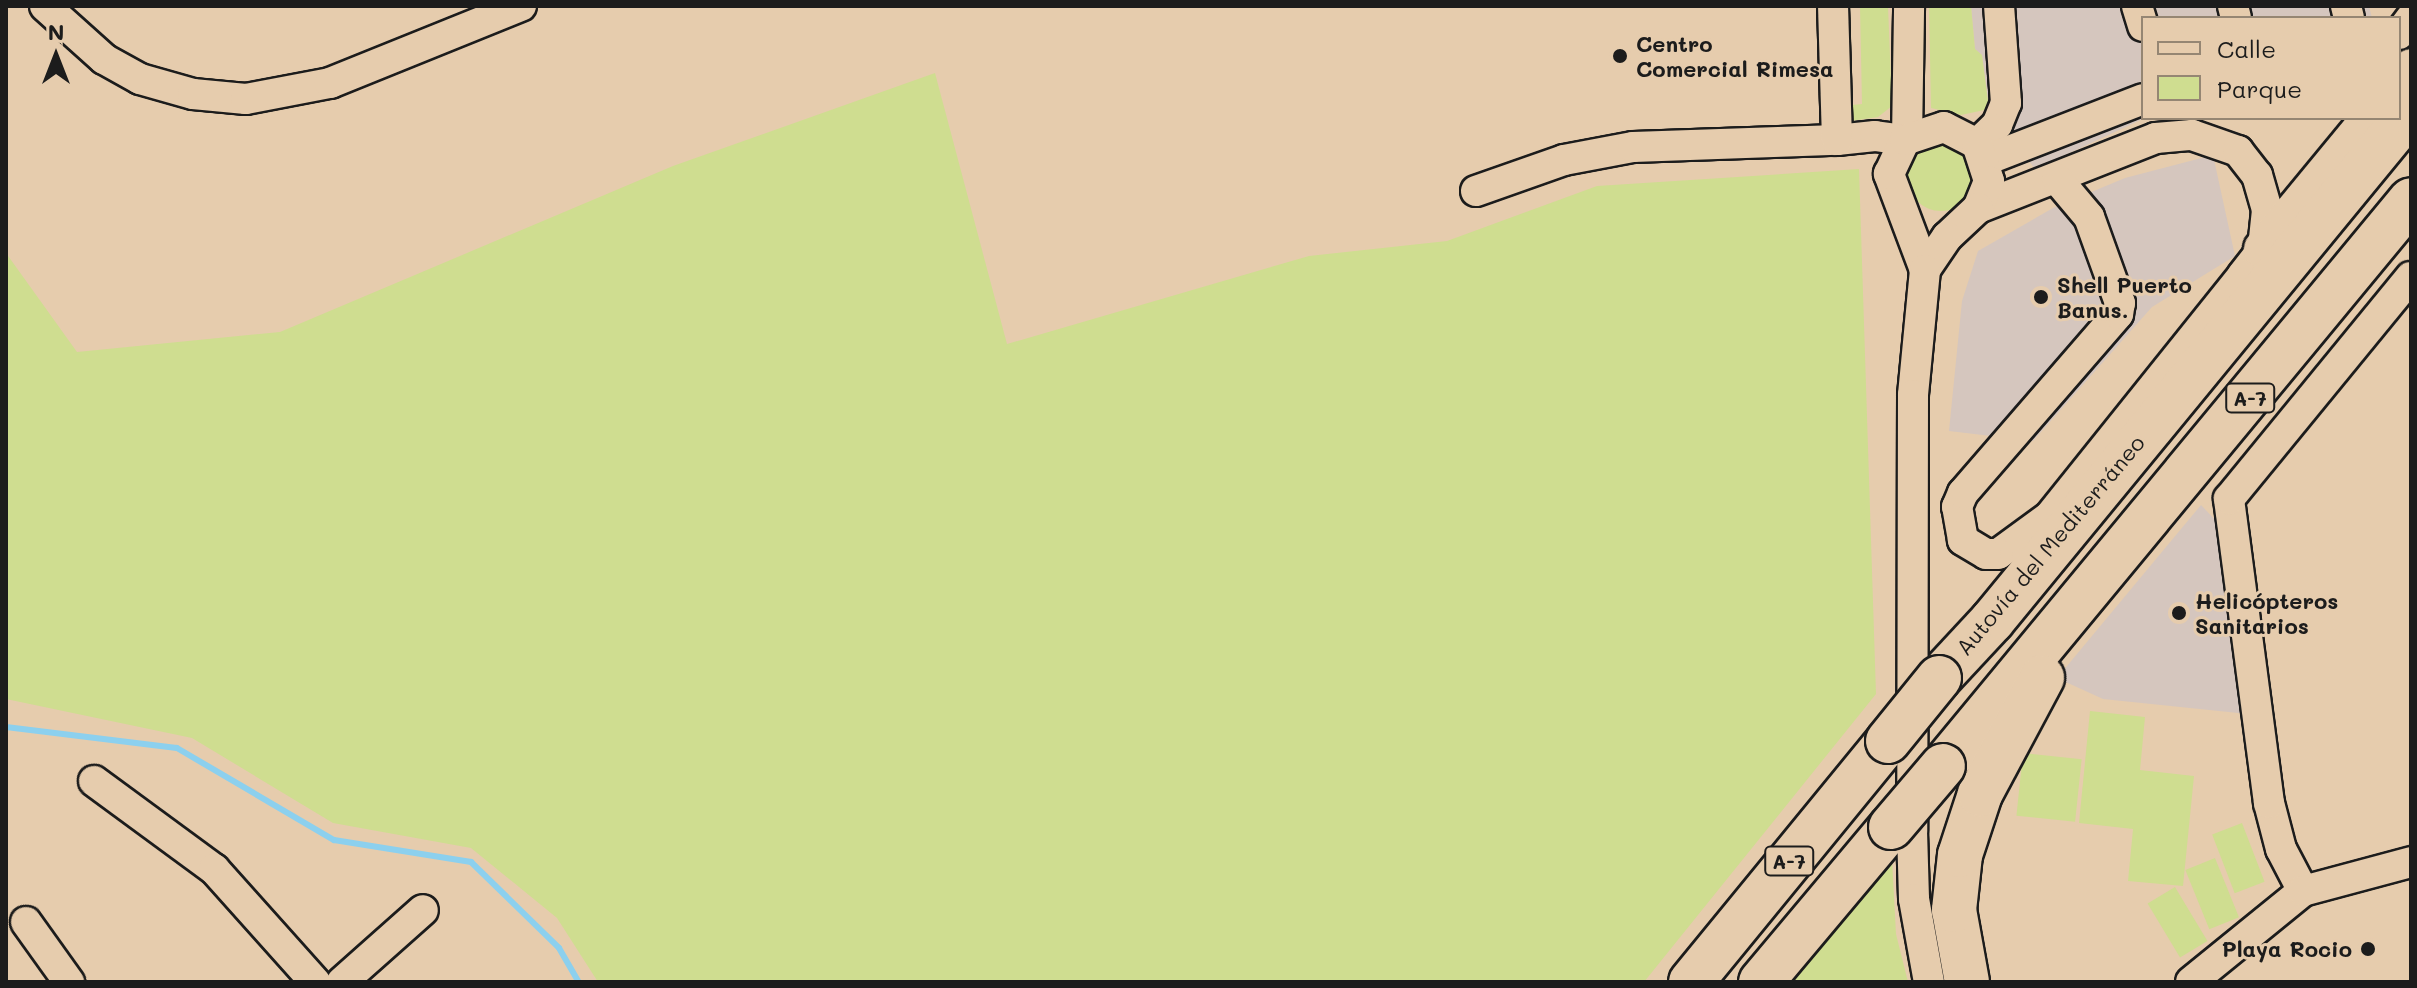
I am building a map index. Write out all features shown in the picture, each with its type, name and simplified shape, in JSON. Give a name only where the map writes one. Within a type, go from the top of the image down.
[{"type":"highway","name":"Autovía del Mediterráneo","points":[[1691,982],[1951,662],[1992,621],[2411,111]]},
{"type":"highway","name":"A-7","points":[[1761,982],[2057,625],[2088,596],[2411,200]]},
{"type":"highway","points":[[1951,662],[1979,611],[2049,517]]},
{"type":"highway","points":[[1967,982],[1954,910],[1967,829],[2017,720],[2068,639],[2088,596]]},
{"type":"main road","points":[[2263,249],[2369,120]]},
{"type":"street","points":[[45,6],[104,59],[140,79],[193,94],[246,99],[330,83],[521,6]]},
{"type":"street","points":[[1833,6],[1848,140]]},
{"type":"street","points":[[1909,6],[1910,71],[1903,142],[1891,187],[1905,213],[1925,270],[1913,395],[1912,831],[1918,935],[1929,982]]},
{"type":"street","points":[[1925,270],[1971,214],[1989,181],[1982,152],[2006,103],[2007,8]]},
{"type":"street","points":[[1910,71],[1921,111],[1982,152]]},
{"type":"street","points":[[1982,152],[2141,100]]},
{"type":"street","points":[[1476,191],[1564,160],[1633,147],[1848,140],[1903,142],[1944,127]]},
{"type":"street","points":[[1905,213],[1934,226],[1971,214],[2156,138],[2216,139],[2238,151],[2257,175],[2267,210],[2263,249],[2049,517],[2015,546],[1986,554],[1963,540],[1957,507],[2111,326],[2120,303],[2089,217],[2057,179]]},
{"type":"street","points":[[2303,891],[2281,849],[2269,803],[2229,499],[2411,277]]},
{"type":"street","points":[[94,781],[214,869],[315,982]]},
{"type":"street","points":[[2191,982],[2303,891],[2411,862]]},
{"type":"street","points":[[342,982],[423,910]]},
{"type":"street","points":[[26,922],[69,982]]},
{"type":"shaded area","points":[[1971,6],[2369,6],[2372,16],[2141,16],[2141,120],[2035,169],[1989,109],[1982,55],[1975,49]]},
{"type":"shaded area","points":[[2213,155],[2235,256],[2152,307],[2033,441],[1949,431],[1962,301],[1978,251],[2053,208],[2125,178]]},
{"type":"shaded area","points":[[2201,505],[2223,528],[2248,714],[2103,699],[2057,678]]},
{"type":"green space","points":[[1860,6],[1888,6],[1892,106],[1878,117],[1851,121],[1852,105],[1862,104]]},
{"type":"green space","points":[[1929,6],[1971,6],[1975,49],[1982,55],[1989,109],[1961,115],[1931,108]]},
{"type":"green space","points":[[935,73],[1007,344],[1309,256],[1447,241],[1597,186],[1859,169],[1876,694],[1644,982],[598,982],[557,918],[471,848],[333,823],[192,738],[6,699],[6,253],[77,352],[280,332],[673,166]]},
{"type":"green space","points":[[1941,143],[1965,153],[1975,177],[1965,201],[1941,211],[1917,201],[1907,177],[1917,153]]},
{"type":"green space","points":[[2090,711],[2145,717],[2140,770],[2194,776],[2183,886],[2128,881],[2133,829],[2079,823]]},
{"type":"green space","points":[[2023,753],[2082,759],[2075,822],[2016,816]]},
{"type":"green space","points":[[2242,823],[2265,882],[2235,893],[2212,834]]},
{"type":"green space","points":[[2215,858],[2239,917],[2209,929],[2185,870]]},
{"type":"green space","points":[[1892,859],[1896,934],[1908,982],[1787,982]]},
{"type":"green space","points":[[2175,887],[2207,941],[2180,957],[2148,903]]},
{"type":"waterway","points":[[6,727],[177,748],[334,840],[471,862],[559,948],[579,982]]},
{"type":"place","name":"Centro Comercial Rimesa","points":[[1620,56]]},
{"type":"place","name":"Shell Puerto Banus.","points":[[2041,297]]},
{"type":"place","name":"Helicópteros Sanitarios","points":[[2179,613]]},
{"type":"place","name":"Playa Rocio","points":[[2368,949]]}]
